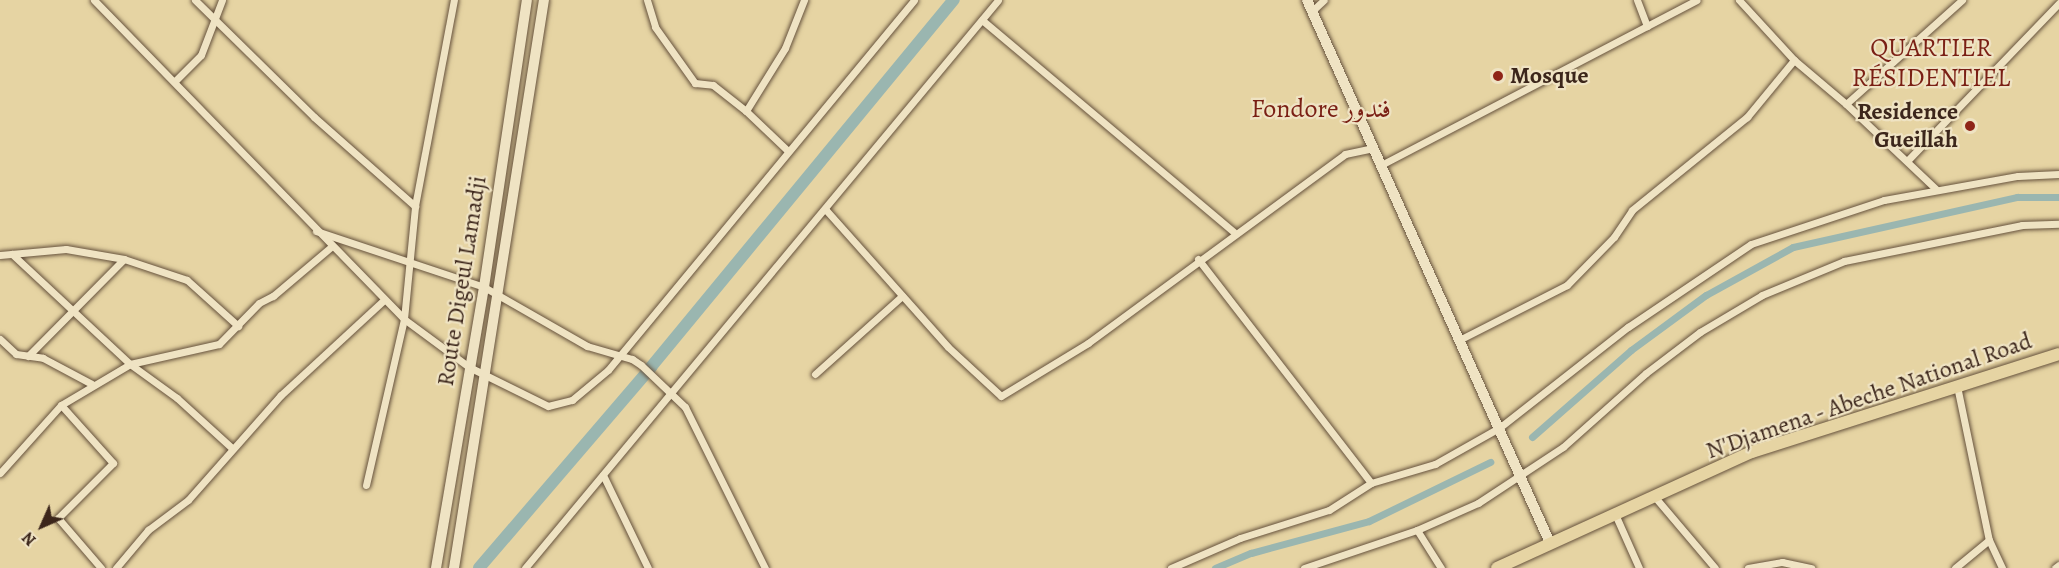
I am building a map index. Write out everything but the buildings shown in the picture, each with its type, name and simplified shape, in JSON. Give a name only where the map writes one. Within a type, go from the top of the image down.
[{"type":"highway","name":"N'Djamena - Abeche National Road","points":[[1503,567],[1550,543],[1752,452],[2059,354]]},
{"type":"main road","name":"Route Digeul Lamadji","points":[[436,568],[484,287],[527,0]]},
{"type":"main road","name":"Route Digeul Lamadji","points":[[454,568],[544,0]]},
{"type":"main road","points":[[1307,0],[1550,543]]},
{"type":"street","points":[[94,0],[176,80],[331,248],[404,319],[469,367],[548,406],[563,404],[586,390],[621,356],[788,150],[914,0]]},
{"type":"street","points":[[195,0],[314,117],[415,206]]},
{"type":"street","points":[[176,80],[201,55],[222,0]]},
{"type":"street","points":[[366,485],[404,319],[415,206],[454,0]]},
{"type":"street","points":[[647,0],[655,27],[695,83],[719,88],[788,150]]},
{"type":"street","points":[[746,111],[785,48],[804,0]]},
{"type":"street","points":[[525,568],[826,210],[998,0]]},
{"type":"street","points":[[1312,11],[1324,0]]},
{"type":"street","points":[[1637,0],[1647,26]]},
{"type":"street","points":[[1381,165],[1697,0]]},
{"type":"street","points":[[1739,0],[1794,60],[1908,160],[1936,189]]},
{"type":"street","points":[[1846,104],[1962,0]]},
{"type":"street","points":[[1908,160],[2059,3]]},
{"type":"street","points":[[981,20],[1234,232]]},
{"type":"street","points":[[1459,340],[1567,285],[1614,237],[1632,210],[1747,117],[1794,60]]},
{"type":"street","points":[[826,210],[948,347],[1000,396],[1089,343],[1234,232],[1345,154],[1373,148]]},
{"type":"street","points":[[1171,568],[1240,538],[1329,510],[1371,483],[1435,464],[1499,428],[1628,327],[1751,244],[1884,200],[2018,176],[2059,174]]},
{"type":"street","points":[[1304,568],[1416,530],[1478,503],[1521,477],[1563,447],[1646,373],[1700,332],[1762,295],[1844,261],[2022,225],[2059,224]]},
{"type":"street","points":[[315,231],[484,287],[587,346],[621,356],[641,365],[672,392],[698,428],[765,568]]},
{"type":"street","points":[[0,473],[61,405],[130,364],[219,344],[259,303],[273,296],[331,248]]},
{"type":"street","points":[[0,255],[66,249],[124,259],[187,280],[238,326]]},
{"type":"street","points":[[12,254],[130,364],[177,398],[232,448]]},
{"type":"street","points":[[28,356],[124,259]]},
{"type":"street","points":[[1198,259],[1371,483]]},
{"type":"street","points":[[815,374],[902,296]]},
{"type":"street","points":[[116,568],[139,538],[188,500],[281,395],[384,300]]},
{"type":"street","points":[[0,339],[16,354],[43,358],[93,384]]},
{"type":"street","points":[[1957,386],[1989,540],[2002,568]]},
{"type":"street","points":[[61,405],[113,464],[58,518],[101,568]]},
{"type":"street","points":[[603,475],[648,568]]},
{"type":"street","points":[[1654,496],[1715,568]]},
{"type":"street","points":[[1615,514],[1639,568]]},
{"type":"street","points":[[1416,530],[1441,568]]},
{"type":"street","points":[[1954,568],[1989,540]]},
{"type":"street","points":[[1748,568],[1782,562],[1811,568]]},
{"type":"street","points":[[2055,568],[2059,565]]},
{"type":"waterway","points":[[479,568],[651,367],[954,0]]},
{"type":"waterway","points":[[1532,437],[1631,350],[1706,295],[1793,247],[2017,197],[2059,197]]},
{"type":"waterway","points":[[1215,568],[1251,553],[1369,521],[1490,462]]},
{"type":"place","name":"Mosque","points":[[1498,76]]},
{"type":"place","name":"Residence Gueillah","points":[[1970,126]]},
{"type":"district","name":"QUARTIER RÉSIDENTIEL","points":[[1931,63]]},
{"type":"district","name":"Fondore فندور","points":[[1321,109]]}]
